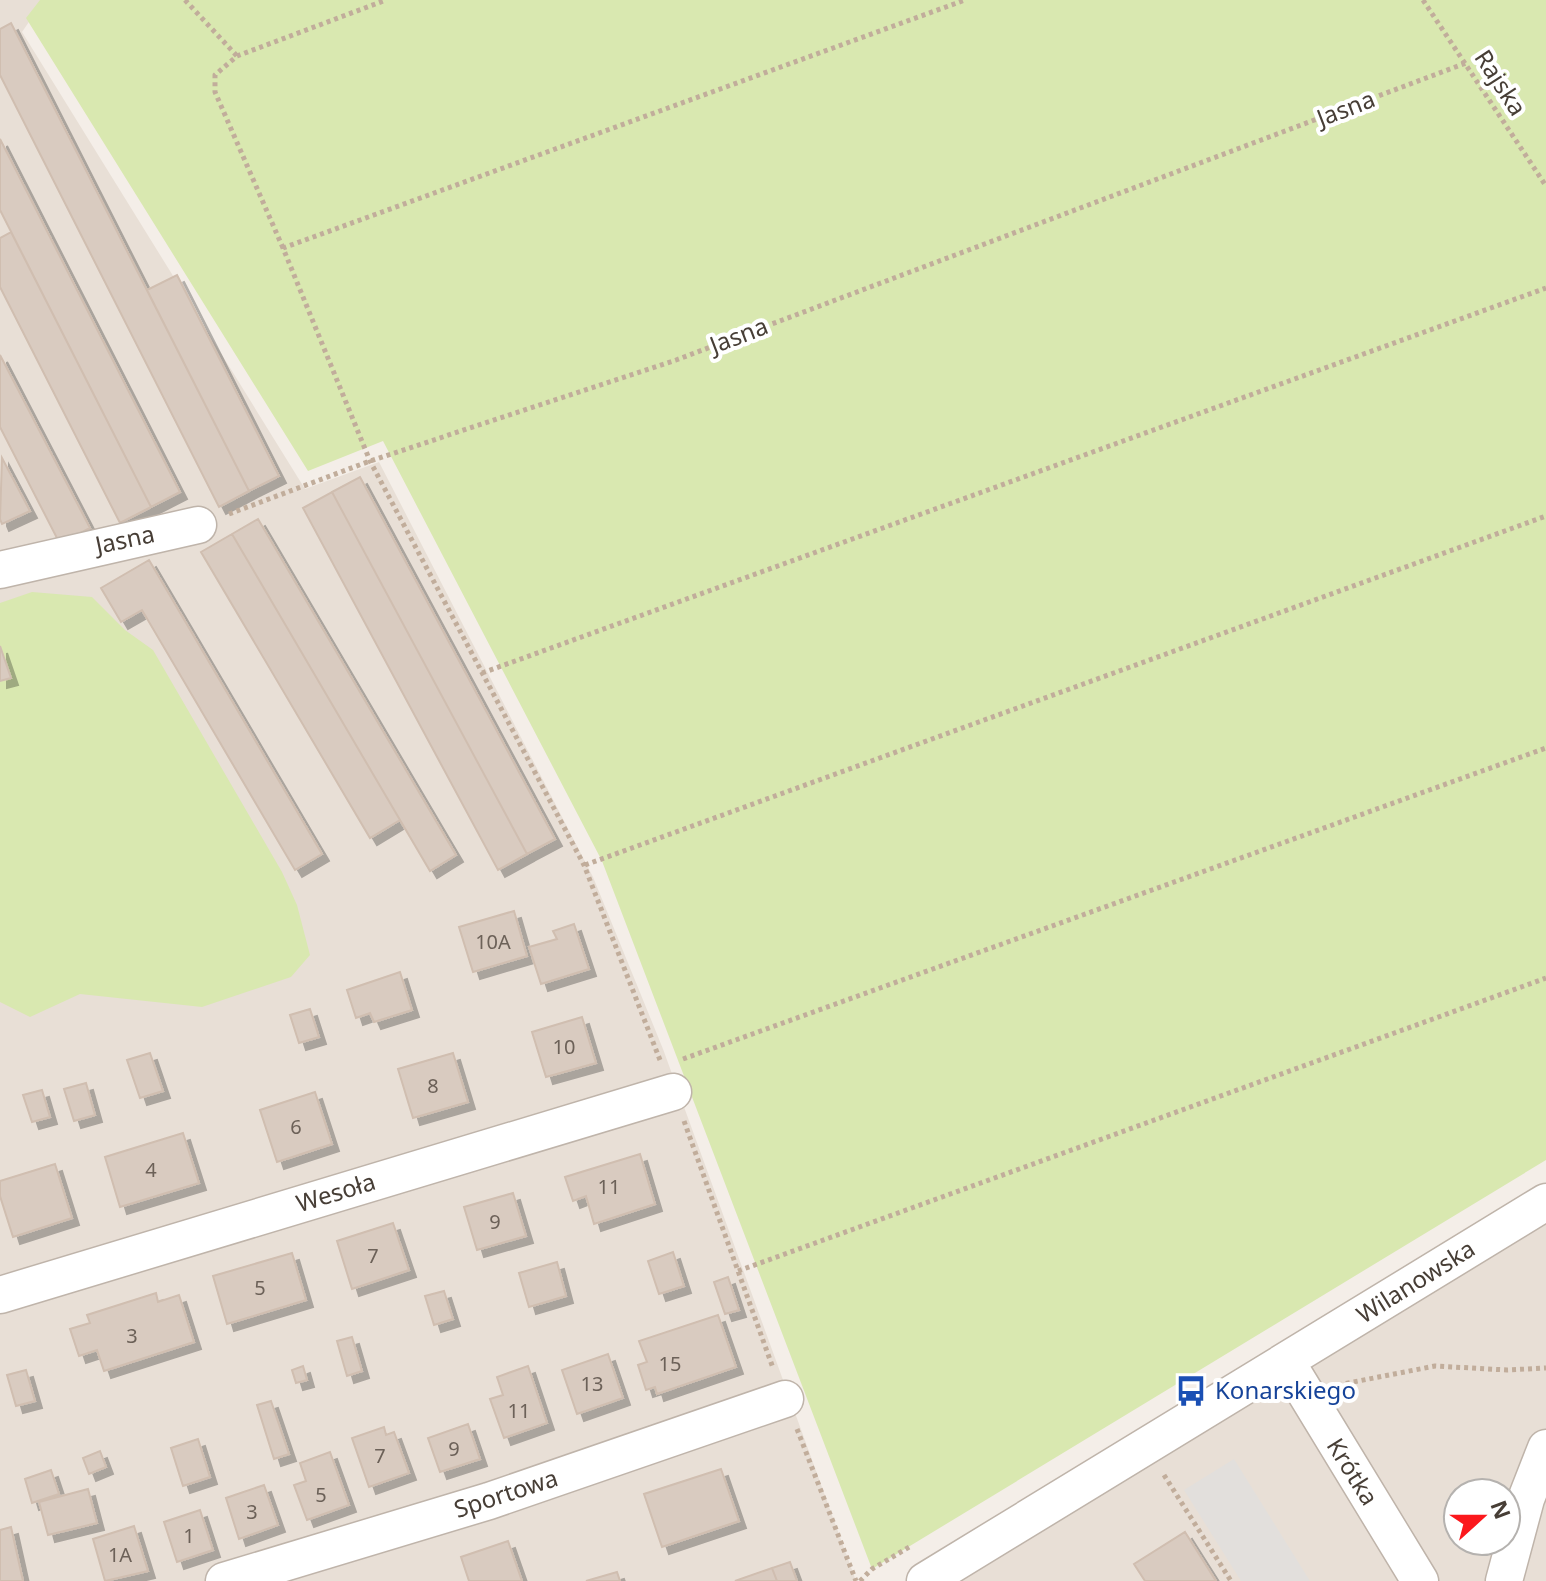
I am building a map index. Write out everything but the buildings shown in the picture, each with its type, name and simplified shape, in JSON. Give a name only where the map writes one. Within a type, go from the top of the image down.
[{"type":"street","name":"Jasna","points":[[0,570],[198,525]]},
{"type":"street","name":"Wesoła","points":[[0,1295],[668,1079]]},
{"type":"street","name":"Wilanowska","points":[[925,1581],[1546,1202]]},
{"type":"street","name":"Krótka","points":[[1286,1361],[1420,1581]]},
{"type":"street","name":"Sportowa","points":[[224,1581],[489,1501],[785,1399]]},
{"type":"street","points":[[1504,1581],[1526,1499],[1546,1448]]},
{"type":"path","points":[[185,0],[237,56]]},
{"type":"path","points":[[386,0],[237,56],[215,75],[215,92],[370,461],[584,865],[668,1079],[785,1399],[856,1581]]},
{"type":"path","points":[[283,248],[965,0]]},
{"type":"path","name":"Rajska","points":[[1423,0],[1546,186]]},
{"type":"path","name":"Jasna","points":[[198,525],[305,488],[370,461],[676,360],[1466,63]]},
{"type":"path","points":[[482,673],[1546,288]]},
{"type":"path","points":[[584,865],[1546,516]]},
{"type":"path","points":[[668,1079],[1546,748]]},
{"type":"path","points":[[738,1271],[1546,978]]},
{"type":"path","points":[[1329,1387],[1435,1366],[1507,1370],[1546,1368]]},
{"type":"path","points":[[1170,1465],[1161,1471],[1231,1581]]},
{"type":"shaded area","points":[[0,0],[44,0],[22,32],[305,489],[379,462],[593,877],[663,1049],[856,1581],[0,1581]]},
{"type":"shaded area","points":[[1546,1191],[1546,1581],[925,1581]]},
{"type":"shaded area","points":[[1234,1459],[1310,1581],[1241,1581],[1184,1490]]},
{"type":"green space","points":[[40,0],[1546,0],[1546,1160],[872,1569],[602,861],[383,441],[308,471],[26,18]]},
{"type":"green space","points":[[32,592],[92,597],[125,630],[153,650],[282,872],[297,905],[310,955],[291,977],[202,1007],[80,994],[30,1017],[0,1002],[0,603]]},
{"type":"place","name":"Konarskiego","points":[[1191,1391]]}]
